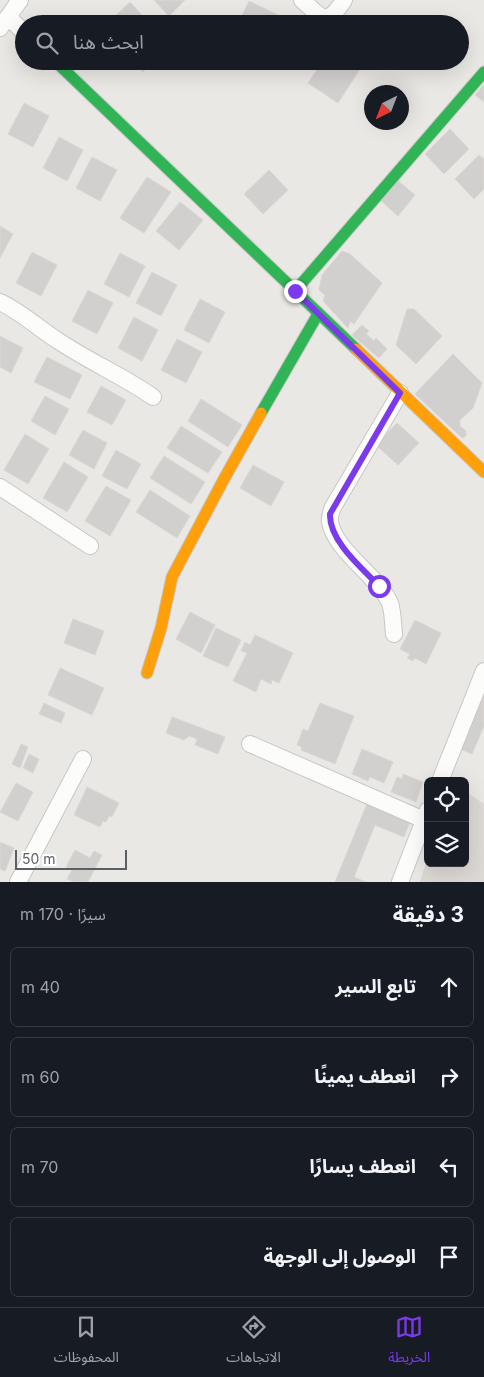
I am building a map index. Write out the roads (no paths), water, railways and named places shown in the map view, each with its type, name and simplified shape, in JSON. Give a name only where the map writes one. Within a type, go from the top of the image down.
[{"type":"street","points":[[4,23],[20,0]]},
{"type":"street","points":[[302,0],[319,15]]},
{"type":"street","points":[[334,15],[344,0]]},
{"type":"street","points":[[63,70],[484,472]]},
{"type":"street","points":[[295,291],[484,72]]},
{"type":"street","points":[[0,302],[94,363],[153,397]]},
{"type":"street","points":[[147,673],[161,628],[172,577],[224,479],[318,314]]},
{"type":"street","points":[[394,634],[390,604],[379,586],[341,544],[330,522],[333,507],[400,393]]},
{"type":"street","points":[[0,487],[90,546]]},
{"type":"street","points":[[442,777],[484,671]]},
{"type":"street","points":[[250,744],[424,814]]},
{"type":"street","points":[[18,882],[83,759]]},
{"type":"street","points":[[400,882],[424,820]]}]
